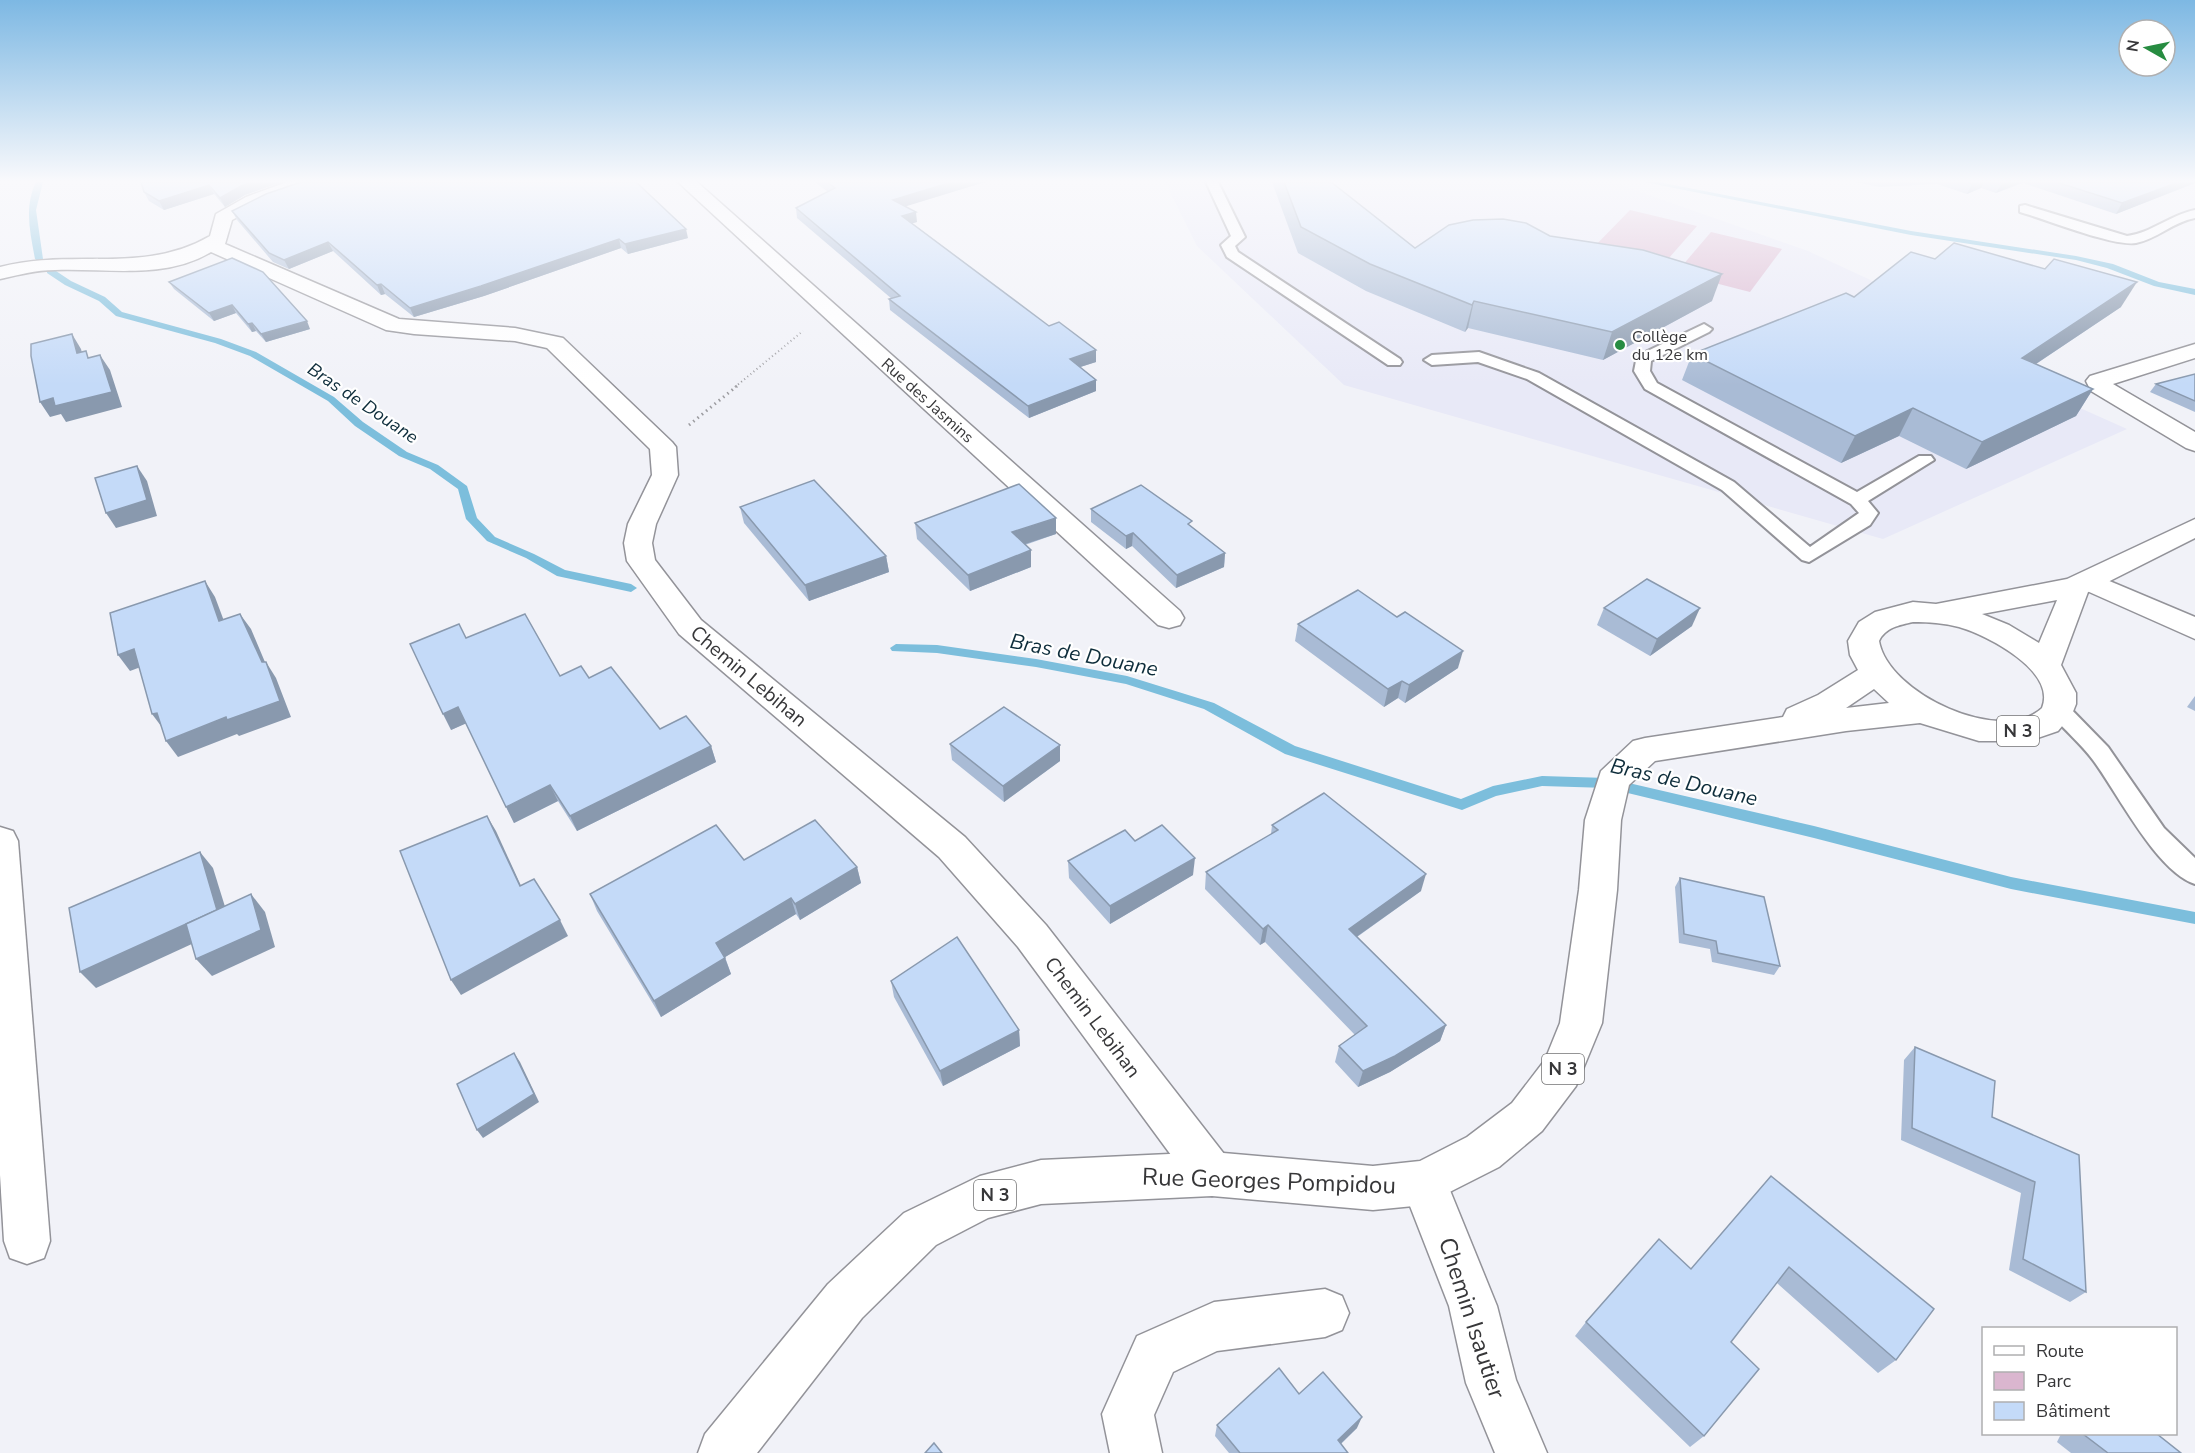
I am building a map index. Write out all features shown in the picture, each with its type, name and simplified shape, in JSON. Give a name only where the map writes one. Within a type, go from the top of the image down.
[{"type":"street","points":[[0,273],[56,262],[125,265],[154,263],[184,257],[201,250]]},
{"type":"street","points":[[223,250],[394,325],[421,329],[506,333],[535,337],[555,343],[663,447]]},
{"type":"street","name":"Rue des Jasmins","points":[[762,250],[1169,618]]},
{"type":"street","points":[[2195,351],[2098,381],[2099,386],[2195,443]]},
{"type":"street","name":"Chemin Lebihan","points":[[663,447],[665,475],[642,524],[638,543],[641,561],[690,627],[952,847],[1032,936],[1212,1174]]},
{"type":"street","name":"N 3","points":[[1939,613],[2082,584],[2195,527]]},
{"type":"street","points":[[2046,665],[2055,635],[2082,584],[2195,629]]},
{"type":"street","name":"N 3","points":[[1913,612],[1939,613],[1969,620],[1998,631],[2025,647],[2046,665],[2059,689],[2061,696],[2059,710],[2045,723],[2022,731],[1991,731],[1958,724],[1925,711],[1897,694],[1875,674],[1863,650],[1864,634],[1874,622],[1891,615],[1913,612]]},
{"type":"street","name":"Rue Georges Pompidou","points":[[1767,730],[1828,702],[1875,674]]},
{"type":"street","name":"Rue Georges Pompidou","points":[[724,1453],[845,1301],[920,1229],[980,1198],[1041,1182],[1212,1174],[1373,1188],[1424,1183],[1484,1152],[1527,1117],[1561,1072],[1581,1023],[1598,890],[1603,820],[1613,780],[1645,750],[1767,730],[1925,711]]},
{"type":"street","points":[[0,841],[27,1241]]},
{"type":"street","name":"Chemin Isautier","points":[[1424,1183],[1473,1306],[1491,1383],[1521,1453]]},
{"type":"street","points":[[1136,1453],[1128,1414],[1155,1354],[1214,1327],[1325,1313]]},
{"type":"lane","points":[[1230,250],[1232,254],[1394,362]]},
{"type":"lane","points":[[1432,360],[1479,357],[1533,376],[1728,486],[1809,556],[1863,521],[1869,513],[1857,500],[1651,386],[1642,371],[1643,359],[1704,329]]},
{"type":"lane","points":[[1857,500],[1925,460]]},
{"type":"lane","points":[[2059,710],[2100,753],[2155,835],[2195,874]]},
{"type":"path","points":[[663,447],[829,310]]},
{"type":"shaded area","name":"Collège du 12e km","points":[[1201,250],[1805,250],[1879,284],[1850,305],[2127,429],[1883,539],[1344,385]]},
{"type":"green space","points":[[1595,250],[1676,250],[1661,267]]},
{"type":"green space","points":[[1696,250],[1781,250],[1750,292],[1676,273]]},
{"type":"building","points":[[266,250],[309,250],[284,260]]},
{"type":"building","points":[[337,250],[587,250],[410,308],[381,284],[377,285]]},
{"type":"building","points":[[845,250],[947,250],[1049,326],[1059,322],[1096,350],[1070,359],[1096,380],[1028,406],[889,299],[900,296]]},
{"type":"building","points":[[1344,250],[1642,250],[1722,274],[1612,332],[1474,301],[1472,305],[1370,264]]},
{"type":"building","points":[[1946,250],[1978,250],[2045,269],[2054,259],[2137,282],[2022,358],[2093,389],[1982,442],[1913,408],[1855,436],[1692,354],[1846,293],[1854,297],[1911,252],[1935,259]]},
{"type":"building","points":[[232,258],[263,272],[307,321],[261,334],[252,323],[248,324],[232,305],[209,313],[169,282]]},
{"type":"building","points":[[72,334],[77,353],[86,351],[88,358],[100,355],[112,392],[55,406],[53,398],[40,402],[31,356],[31,344]]},
{"type":"building","points":[[2195,374],[2195,401],[2156,384]]},
{"type":"building","points":[[137,466],[147,500],[106,513],[95,478]]},
{"type":"building","points":[[814,480],[886,556],[805,585],[740,507]]},
{"type":"building","points":[[1019,484],[1056,518],[1012,532],[1031,550],[968,575],[915,523]]},
{"type":"building","points":[[1141,485],[1192,521],[1188,524],[1225,553],[1177,575],[1133,533],[1126,536],[1091,509]]},
{"type":"building","points":[[1647,579],[1700,608],[1657,639],[1604,608]]},
{"type":"building","points":[[205,581],[219,621],[240,614],[262,662],[266,662],[280,701],[227,720],[226,717],[166,741],[157,713],[152,714],[134,649],[118,655],[110,613]]},
{"type":"building","points":[[1358,590],[1397,617],[1405,612],[1463,651],[1409,685],[1402,681],[1388,689],[1298,624]]},
{"type":"building","points":[[525,614],[560,676],[581,666],[589,678],[611,667],[660,729],[686,716],[711,746],[570,816],[550,785],[506,807],[458,707],[443,714],[410,644],[459,624],[466,638]]},
{"type":"building","points":[[1004,707],[1060,745],[1003,786],[950,744]]},
{"type":"building","points":[[1324,793],[1426,874],[1349,929],[1446,1025],[1395,1056],[1363,1071],[1339,1046],[1367,1026],[1268,925],[1263,929],[1206,872],[1278,830],[1272,825]]},
{"type":"building","points":[[487,816],[520,886],[534,879],[560,920],[451,980],[400,851]]},
{"type":"building","points":[[815,820],[857,867],[795,904],[791,898],[716,943],[725,958],[654,1001],[590,894],[716,825],[744,860]]},
{"type":"building","points":[[1162,825],[1195,858],[1110,906],[1068,861],[1125,830],[1135,841]]},
{"type":"building","points":[[200,852],[217,910],[80,972],[69,908]]},
{"type":"building","points":[[1680,878],[1764,897],[1780,966],[1718,953],[1716,941],[1684,934]]},
{"type":"building","points":[[251,894],[261,930],[196,959],[186,924]]},
{"type":"building","points":[[957,937],[1019,1030],[940,1071],[891,981]]},
{"type":"building","points":[[1915,1047],[1995,1081],[1992,1117],[2079,1155],[2086,1292],[2023,1259],[2035,1182],[1912,1128]]},
{"type":"building","points":[[514,1053],[534,1094],[477,1130],[457,1084]]},
{"type":"building","points":[[1771,1176],[1934,1309],[1896,1360],[1789,1267],[1731,1342],[1759,1369],[1704,1436],[1586,1322],[1659,1239],[1691,1269]]},
{"type":"building","points":[[1279,1368],[1299,1394],[1323,1372],[1362,1417],[1338,1440],[1348,1453],[1240,1453],[1217,1425]]},
{"type":"building","points":[[2084,1435],[2158,1435],[2181,1453],[2108,1453]]},
{"type":"building","points":[[934,1443],[942,1453],[925,1453]]},
{"type":"waterway","name":"Bras de Douane","points":[[37,250],[39,259]]},
{"type":"waterway","points":[[2022,250],[2110,266],[2157,284],[2195,292]]},
{"type":"waterway","name":"Bras de Douane","points":[[50,271],[68,283],[102,299],[119,314],[218,341],[253,354],[331,399],[359,424],[403,454],[434,467],[463,488],[472,519],[491,539],[561,573],[631,588]]},
{"type":"waterway","name":"Bras de Douane","points":[[896,648],[937,649],[1036,663],[1127,680],[1209,706],[1290,750],[1462,805],[1493,791],[1542,781],[1607,783],[1814,832],[2011,883],[2195,918]]},
{"type":"place","name":"Collège du 12e km","points":[[1620,345]]}]
